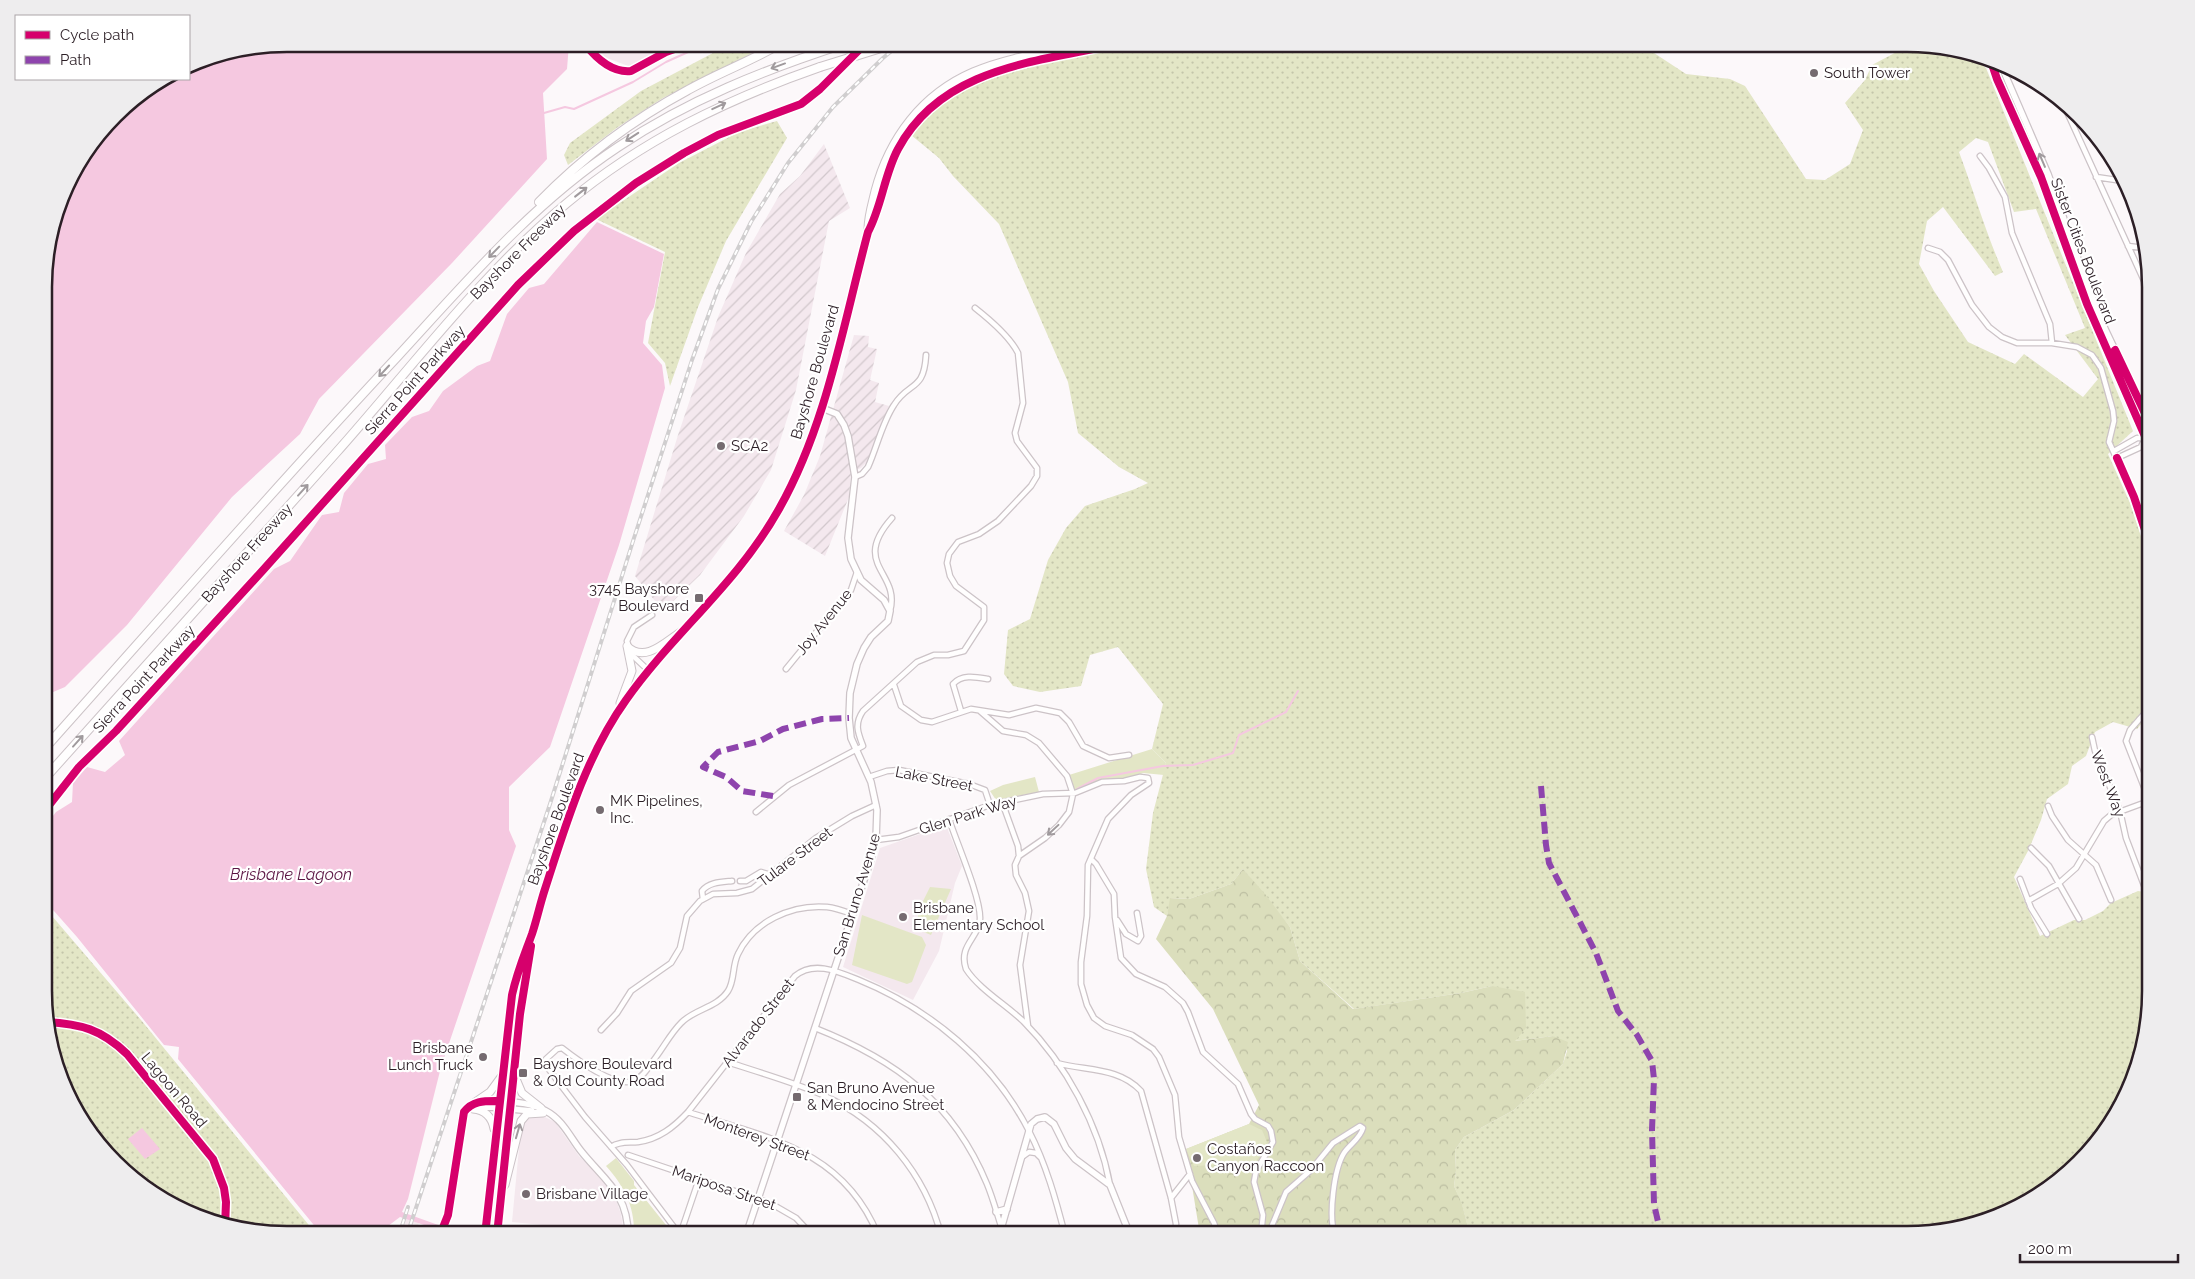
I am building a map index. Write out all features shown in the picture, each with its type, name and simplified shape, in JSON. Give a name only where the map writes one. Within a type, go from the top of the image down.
[{"type":"highway","points":[[511,234],[530,211],[569,172],[624,131],[688,90],[764,52]]},
{"type":"highway","name":"Bayshore Freeway","points":[[52,740],[354,403],[511,234],[580,174],[656,123],[696,101],[738,82],[820,52]]},
{"type":"highway","name":"Bayshore Freeway","points":[[52,770],[353,434],[480,288],[539,227],[597,179],[661,137],[741,96],[820,67],[868,52]]},
{"type":"main road","name":"Bayshore Boulevard","points":[[486,1226],[512,995],[520,962],[532,934],[576,796],[594,755],[615,716],[649,671],[738,572],[772,520],[798,472],[822,408],[868,232],[871,205],[881,171],[889,150],[904,126],[931,98],[954,82],[984,68],[1051,52]]},
{"type":"main road","name":"Bayshore Boulevard","points":[[868,232],[876,216],[890,167],[899,146],[920,118],[946,95],[966,83],[988,74],[1083,52]]},
{"type":"main road","points":[[627,646],[640,653],[649,652],[692,623]]},
{"type":"main road","points":[[615,716],[632,671],[627,646]]},
{"type":"main road","name":"Bayshore Boulevard","points":[[498,1226],[513,1073],[532,934]]},
{"type":"main road","points":[[513,1073],[522,1093],[542,1110]]},
{"type":"main road","points":[[496,1136],[490,1118],[480,1110],[472,1107],[490,1092],[502,1077]]},
{"type":"main road","points":[[499,1212],[521,1120],[528,1114],[542,1110]]},
{"type":"street","name":"Sierra Point Parkway","points":[[52,802],[79,768],[116,731],[226,611],[518,286],[555,248],[618,195],[684,153],[724,132],[786,111],[806,101],[856,52]]},
{"type":"street","name":"Sister Cities Boulevard","points":[[1994,69],[2041,177],[2095,322],[2142,424]]},
{"type":"street","name":"Sister Cities Boulevard","points":[[2005,73],[2048,174],[2084,276],[2142,407]]},
{"type":"street","points":[[2068,115],[2142,276]]},
{"type":"street","points":[[1980,156],[1990,168],[2005,197],[2012,233],[2050,324],[2052,343]]},
{"type":"street","points":[[2096,177],[2116,180]]},
{"type":"street","points":[[2128,246],[2139,246]]},
{"type":"street","points":[[1928,248],[1940,252],[1948,260],[1972,305],[1989,327],[2002,337],[2016,343],[2052,343],[2077,347],[2092,355],[2101,368],[2113,411],[2114,421],[2109,442],[2134,497],[2142,521]]},
{"type":"street","points":[[756,812],[789,785],[863,746],[857,727],[858,719],[863,711],[894,685],[913,664],[925,658],[964,651],[984,620],[986,613],[984,608],[956,586],[950,576],[947,563],[949,554],[958,542],[979,534],[998,521],[1031,486],[1037,476],[1037,468],[1016,441],[1015,434],[1023,403],[1018,353],[996,326],[975,308]]},
{"type":"street","points":[[855,477],[862,474],[868,467],[894,405],[913,388],[925,373],[926,355]]},
{"type":"street","points":[[822,408],[834,412],[844,426],[855,477],[848,542],[851,559],[863,583],[887,603],[890,612]]},
{"type":"street","points":[[2114,451],[2137,438],[2142,438]]},
{"type":"street","points":[[2117,458],[2142,444]]},
{"type":"street","points":[[890,612],[892,594],[879,567],[874,549],[880,535],[892,518]]},
{"type":"street","name":"Joy Avenue","points":[[786,668],[851,590],[857,572]]},
{"type":"street","name":"San Bruno Avenue","points":[[749,1226],[795,1085],[816,1028],[876,840],[878,826],[876,805],[869,777],[856,750],[850,730],[851,684],[864,648],[871,637],[888,622],[890,612]]},
{"type":"street","points":[[649,671],[631,654],[627,641],[631,631],[652,615]]},
{"type":"street","points":[[961,711],[953,684],[958,679],[966,677],[988,679]]},
{"type":"street","points":[[894,685],[901,706],[921,720],[932,722],[971,709],[1009,715],[1036,708],[1060,714],[1069,722],[1083,746],[1109,758],[1129,754]]},
{"type":"street","points":[[980,711],[1002,731],[1026,735],[1040,743],[1067,776],[1073,794],[1069,812],[1059,825],[1045,838],[1019,856]]},
{"type":"street","points":[[2142,716],[2130,730],[2126,741],[2142,782]]},
{"type":"street","name":"West Way","points":[[2092,737],[2095,751],[2120,811],[2127,843],[2142,880]]},
{"type":"street","name":"Lake Street","points":[[869,777],[895,770],[970,784],[985,790],[990,805]]},
{"type":"street","name":"Glen Park Way","points":[[876,840],[893,839],[1002,802],[1043,794],[1073,794],[1102,782],[1148,778],[1149,783],[1130,795],[1108,819],[1091,859]]},
{"type":"street","points":[[1002,802],[1018,846],[1019,856],[1015,865],[1015,873],[1025,893],[1029,911],[1020,965],[1028,1027]]},
{"type":"street","name":"Tulare Street","points":[[704,898],[713,894],[742,892],[760,885],[816,838],[852,816],[876,805]]},
{"type":"street","points":[[2028,901],[2058,884],[2076,868],[2104,821],[2120,811],[2142,805]]},
{"type":"street","points":[[2048,806],[2064,835],[2096,865],[2110,900]]},
{"type":"street","points":[[949,819],[977,900],[980,916],[977,930],[966,947],[965,964],[973,977],[1028,1027],[1057,1063],[1070,1084],[1089,1120],[1106,1166],[1110,1185],[1126,1226]]},
{"type":"street","points":[[2031,848],[2049,866],[2079,919]]},
{"type":"street","points":[[1215,1226],[1195,1190],[1179,1137],[1175,1095],[1159,1058],[1152,1049],[1132,1035],[1108,1027],[1098,1021],[1089,1011],[1083,995],[1080,970],[1086,925],[1087,872],[1091,859],[1114,894],[1119,952],[1127,966],[1136,974],[1165,987],[1183,1003],[1204,1052],[1238,1084],[1255,1119],[1268,1126],[1271,1131],[1273,1142],[1256,1171],[1254,1182],[1263,1215],[1262,1226]]},
{"type":"street","points":[[740,881],[746,881],[761,872],[771,875]]},
{"type":"street","points":[[2020,879],[2028,901],[2047,934]]},
{"type":"street","points":[[601,1030],[619,1010],[631,991],[671,963],[680,948],[687,916],[704,898],[702,891],[705,887],[732,882]]},
{"type":"street","points":[[673,1226],[623,1160],[585,1117],[545,1064],[546,1059],[557,1049],[561,1048],[596,1071],[626,1082],[635,1081],[645,1072],[670,1034],[683,1020],[716,1003],[727,992],[738,953],[748,938],[760,927],[781,914],[808,907],[828,907],[852,914]]},
{"type":"street","points":[[1115,917],[1126,934],[1138,941],[1141,936],[1137,913]]},
{"type":"street","name":"Alvarado Street","points":[[611,1148],[617,1144],[657,1137],[673,1127],[688,1112],[795,976],[812,967],[834,971],[894,996],[945,1030],[964,1046],[993,1078],[1029,1130],[1053,1190],[1063,1226]]},
{"type":"street","name":"Lagoon Road","points":[[55,1022],[89,1028],[115,1043],[127,1054],[213,1160],[224,1188],[225,1218]]},
{"type":"street","points":[[816,1028],[845,1039],[874,1054],[898,1070],[924,1092],[946,1116],[971,1152],[986,1183],[1000,1226]]},
{"type":"street","points":[[728,1062],[795,1085],[841,1104],[864,1119],[883,1135],[917,1177],[930,1200],[938,1226]]},
{"type":"street","points":[[1057,1063],[1115,1074],[1128,1080],[1139,1089],[1145,1100],[1171,1198],[1176,1226]]},
{"type":"street","points":[[444,1226],[448,1215],[462,1120],[472,1107],[510,1105],[542,1110],[554,1115],[583,1153],[614,1186],[626,1214],[627,1226]]},
{"type":"street","name":"Monterey Street","points":[[688,1112],[777,1142],[812,1157],[835,1172],[860,1199],[874,1226]]},
{"type":"street","points":[[1003,1226],[1029,1130],[1031,1124],[1037,1119],[1045,1117],[1051,1120],[1070,1154],[1079,1163],[1110,1185]]},
{"type":"street","points":[[1272,1226],[1286,1192],[1311,1170],[1333,1143],[1354,1128],[1360,1126],[1363,1128],[1340,1162],[1332,1215],[1334,1226]]},
{"type":"street","points":[[623,1160],[628,1155],[627,1143]]},
{"type":"street","points":[[1022,1157],[1032,1152],[1041,1159]]},
{"type":"street","name":"Mariposa Street","points":[[628,1155],[758,1199],[789,1212],[803,1226]]},
{"type":"street","points":[[1171,1198],[1190,1174]]},
{"type":"street","points":[[683,1226],[698,1179]]},
{"type":"street","points":[[996,1212],[1007,1208]]},
{"type":"shaded area","points":[[597,52],[661,52],[631,67],[599,55]]},
{"type":"shaded area","points":[[824,144],[850,208],[829,221],[796,390],[771,470],[744,516],[700,575],[663,611],[635,576],[678,435],[718,317],[746,253],[780,194],[800,176]]},
{"type":"shaded area","points":[[854,335],[869,336],[868,347],[877,349],[870,380],[879,383],[875,402],[889,406],[869,460],[861,468],[851,472],[849,497],[825,556],[784,531],[804,495],[820,456]]},
{"type":"shaded area","name":"Brisbane Elementary School","points":[[946,825],[962,866],[955,883],[939,951],[913,1000],[843,967],[880,848]]},
{"type":"shaded area","points":[[535,1116],[545,1117],[555,1122],[579,1156],[605,1181],[615,1197],[623,1226],[553,1226],[512,1222],[521,1127],[528,1118]]},
{"type":"shaded area","points":[[403,1218],[419,1223],[418,1226],[400,1226]]},
{"type":"green space","points":[[715,52],[754,52],[663,98],[618,127],[568,165],[564,155],[570,143],[641,91]]},
{"type":"green space","points":[[1104,52],[1653,52],[1686,74],[1730,79],[1745,86],[1806,179],[1825,180],[1850,164],[1863,130],[1845,103],[1865,80],[1872,65],[1897,52],[1908,52],[1954,57],[1982,65],[1986,68],[2133,431],[2108,454],[2130,503],[2142,540],[2142,723],[2137,729],[2113,722],[2095,732],[2086,756],[2072,766],[2068,784],[2047,799],[2041,820],[2028,851],[2014,877],[2040,936],[2074,920],[2085,920],[2103,911],[2111,903],[2138,891],[2142,892],[2142,1007],[2138,1038],[2130,1067],[2125,1082],[2103,1122],[2084,1147],[2063,1168],[2038,1187],[1998,1209],[1954,1222],[1923,1226],[1468,1226],[1454,1186],[1456,1171],[1455,1150],[1464,1137],[1514,1110],[1563,1064],[1567,1051],[1553,1036],[1514,1041],[1492,986],[1461,993],[1354,1009],[1300,961],[1290,927],[1243,869],[1231,884],[1189,899],[1171,898],[1167,916],[1154,907],[1146,869],[1153,813],[1166,763],[1152,749],[1163,704],[1118,647],[1090,655],[1081,686],[1040,692],[1013,686],[1004,674],[1008,630],[1030,619],[1048,560],[1066,528],[1085,506],[1148,483],[1119,467],[1078,433],[1068,382],[999,224],[953,176],[939,158],[911,135],[937,109],[967,89],[1008,73]],"holes":[[[1976,138],[1988,142],[2014,212],[2036,209],[2085,328],[2065,335],[2098,379],[2083,397],[2024,354],[2015,364],[1968,342],[1934,291],[1919,264],[1927,221],[1943,207],[1995,276],[2003,272],[1959,152]]]},
{"type":"green space","points":[[777,121],[787,138],[726,241],[698,307],[670,386],[665,363],[648,343],[665,252],[596,219],[679,163],[739,132]]},
{"type":"green space","points":[[1152,749],[1166,763],[1164,775],[1143,773],[1127,780],[1098,781],[1075,791],[1069,775]]},
{"type":"green space","points":[[1035,777],[1039,792],[996,800],[990,791],[1003,785]]},
{"type":"green space","points":[[1243,869],[1290,927],[1300,961],[1353,1009],[1461,993],[1492,986],[1525,992],[1526,1028],[1515,1041],[1553,1036],[1568,1042],[1563,1064],[1514,1110],[1464,1137],[1455,1150],[1456,1171],[1454,1186],[1462,1204],[1468,1226],[1199,1226],[1186,1149],[1249,1124],[1259,1105],[1213,1009],[1156,939],[1167,916],[1170,898],[1189,899],[1231,884]]},
{"type":"green space","points":[[930,887],[951,889],[931,935],[916,929],[919,909]]},
{"type":"green space","points":[[862,915],[922,937],[926,945],[912,982],[907,984],[852,965]]},
{"type":"green space","points":[[52,916],[141,1020],[310,1226],[272,1226],[241,1222],[197,1209],[170,1195],[144,1178],[121,1158],[101,1135],[84,1109],[70,1082],[57,1038],[52,992]]},
{"type":"green space","points":[[1249,1124],[1262,1130],[1267,1142],[1255,1163],[1194,1166],[1186,1149]]},
{"type":"green space","points":[[616,1158],[634,1181],[634,1185],[667,1226],[634,1226],[628,1198],[619,1182],[606,1166]]},
{"type":"water","points":[[287,52],[568,52],[567,69],[543,93],[547,159],[452,263],[319,399],[300,434],[232,497],[127,625],[65,687],[52,692],[52,287],[57,241],[70,197],[84,170],[101,144],[121,121],[157,92],[177,80],[190,80],[190,74],[197,70],[241,57]]},
{"type":"water","name":"Brisbane Lagoon","points":[[597,222],[664,254],[654,307],[646,321],[643,343],[662,365],[665,388],[619,545],[550,747],[509,787],[509,830],[516,846],[441,1067],[408,1199],[402,1212],[441,1226],[427,1226],[400,1217],[388,1226],[315,1226],[178,1059],[179,1047],[164,1045],[52,909],[52,817],[56,812],[72,802],[73,783],[87,767],[105,772],[125,755],[119,741],[274,569],[290,561],[322,515],[339,512],[344,493],[368,464],[386,459],[385,445],[412,417],[429,411],[443,391],[477,366],[490,361],[507,314],[529,288],[544,284]]},
{"type":"water","points":[[142,1128],[160,1149],[145,1159],[128,1139]]},
{"type":"waterway","points":[[544,113],[565,107],[574,109],[633,82],[666,62],[688,52]]},
{"type":"waterway","points":[[1077,789],[1098,778],[1163,766],[1193,765],[1233,753],[1239,735],[1286,712],[1298,691]]},
{"type":"railway","points":[[410,1226],[550,804],[692,360],[718,289],[751,222],[788,163],[833,107],[890,52]]},
{"type":"railway","points":[[402,1226],[408,1207]]},
{"type":"marked path","points":[[773,796],[742,791],[726,777],[703,767],[718,752],[760,741],[783,729],[822,719],[849,718]]},
{"type":"marked path","points":[[1541,786],[1549,863],[1596,953],[1618,1011],[1637,1035],[1652,1061],[1654,1079],[1652,1130],[1654,1204],[1659,1226]]},
{"type":"cycle path","points":[[592,52],[605,64],[624,71],[631,71],[666,52]]},
{"type":"cycle path","points":[[52,801],[79,767],[116,731],[264,569],[518,285],[574,231],[636,183],[684,153],[718,135],[801,104],[820,89],[857,52]]},
{"type":"cycle path","points":[[486,1226],[512,995],[518,971],[532,934],[569,815],[599,744],[626,700],[645,675],[744,561],[779,509],[796,477],[822,409],[868,232],[877,212],[889,169],[898,149],[917,122],[940,101],[966,84],[994,72],[1076,52]]},
{"type":"cycle path","points":[[1994,68],[2041,177],[2087,304],[2142,429]]},
{"type":"cycle path","points":[[2115,350],[2142,407]]},
{"type":"cycle path","points":[[2117,458],[2142,521]]},
{"type":"cycle path","points":[[498,1226],[520,1014],[531,946]]},
{"type":"cycle path","points":[[55,1023],[90,1029],[108,1039],[127,1054],[213,1159],[224,1188],[225,1218]]},
{"type":"cycle path","points":[[444,1226],[448,1215],[464,1112],[475,1103],[500,1101]]},
{"type":"place","name":"South Tower","points":[[1814,73]]},
{"type":"place","name":"SCA2","points":[[721,446]]},
{"type":"place","name":"3745 Bayshore Boulevard","points":[[699,598]]},
{"type":"place","name":"MK Pipelines, Inc.","points":[[600,810]]},
{"type":"place","name":"Brisbane Elementary School","points":[[903,917]]},
{"type":"place","name":"Brisbane Lunch Truck","points":[[483,1057]]},
{"type":"place","name":"Bayshore Boulevard & Old County Road","points":[[523,1073]]},
{"type":"place","name":"San Bruno Avenue & Mendocino Street","points":[[797,1097]]},
{"type":"place","name":"Costaños Canyon Raccoon","points":[[1197,1158]]},
{"type":"place","name":"Brisbane Village","points":[[526,1194]]}]
